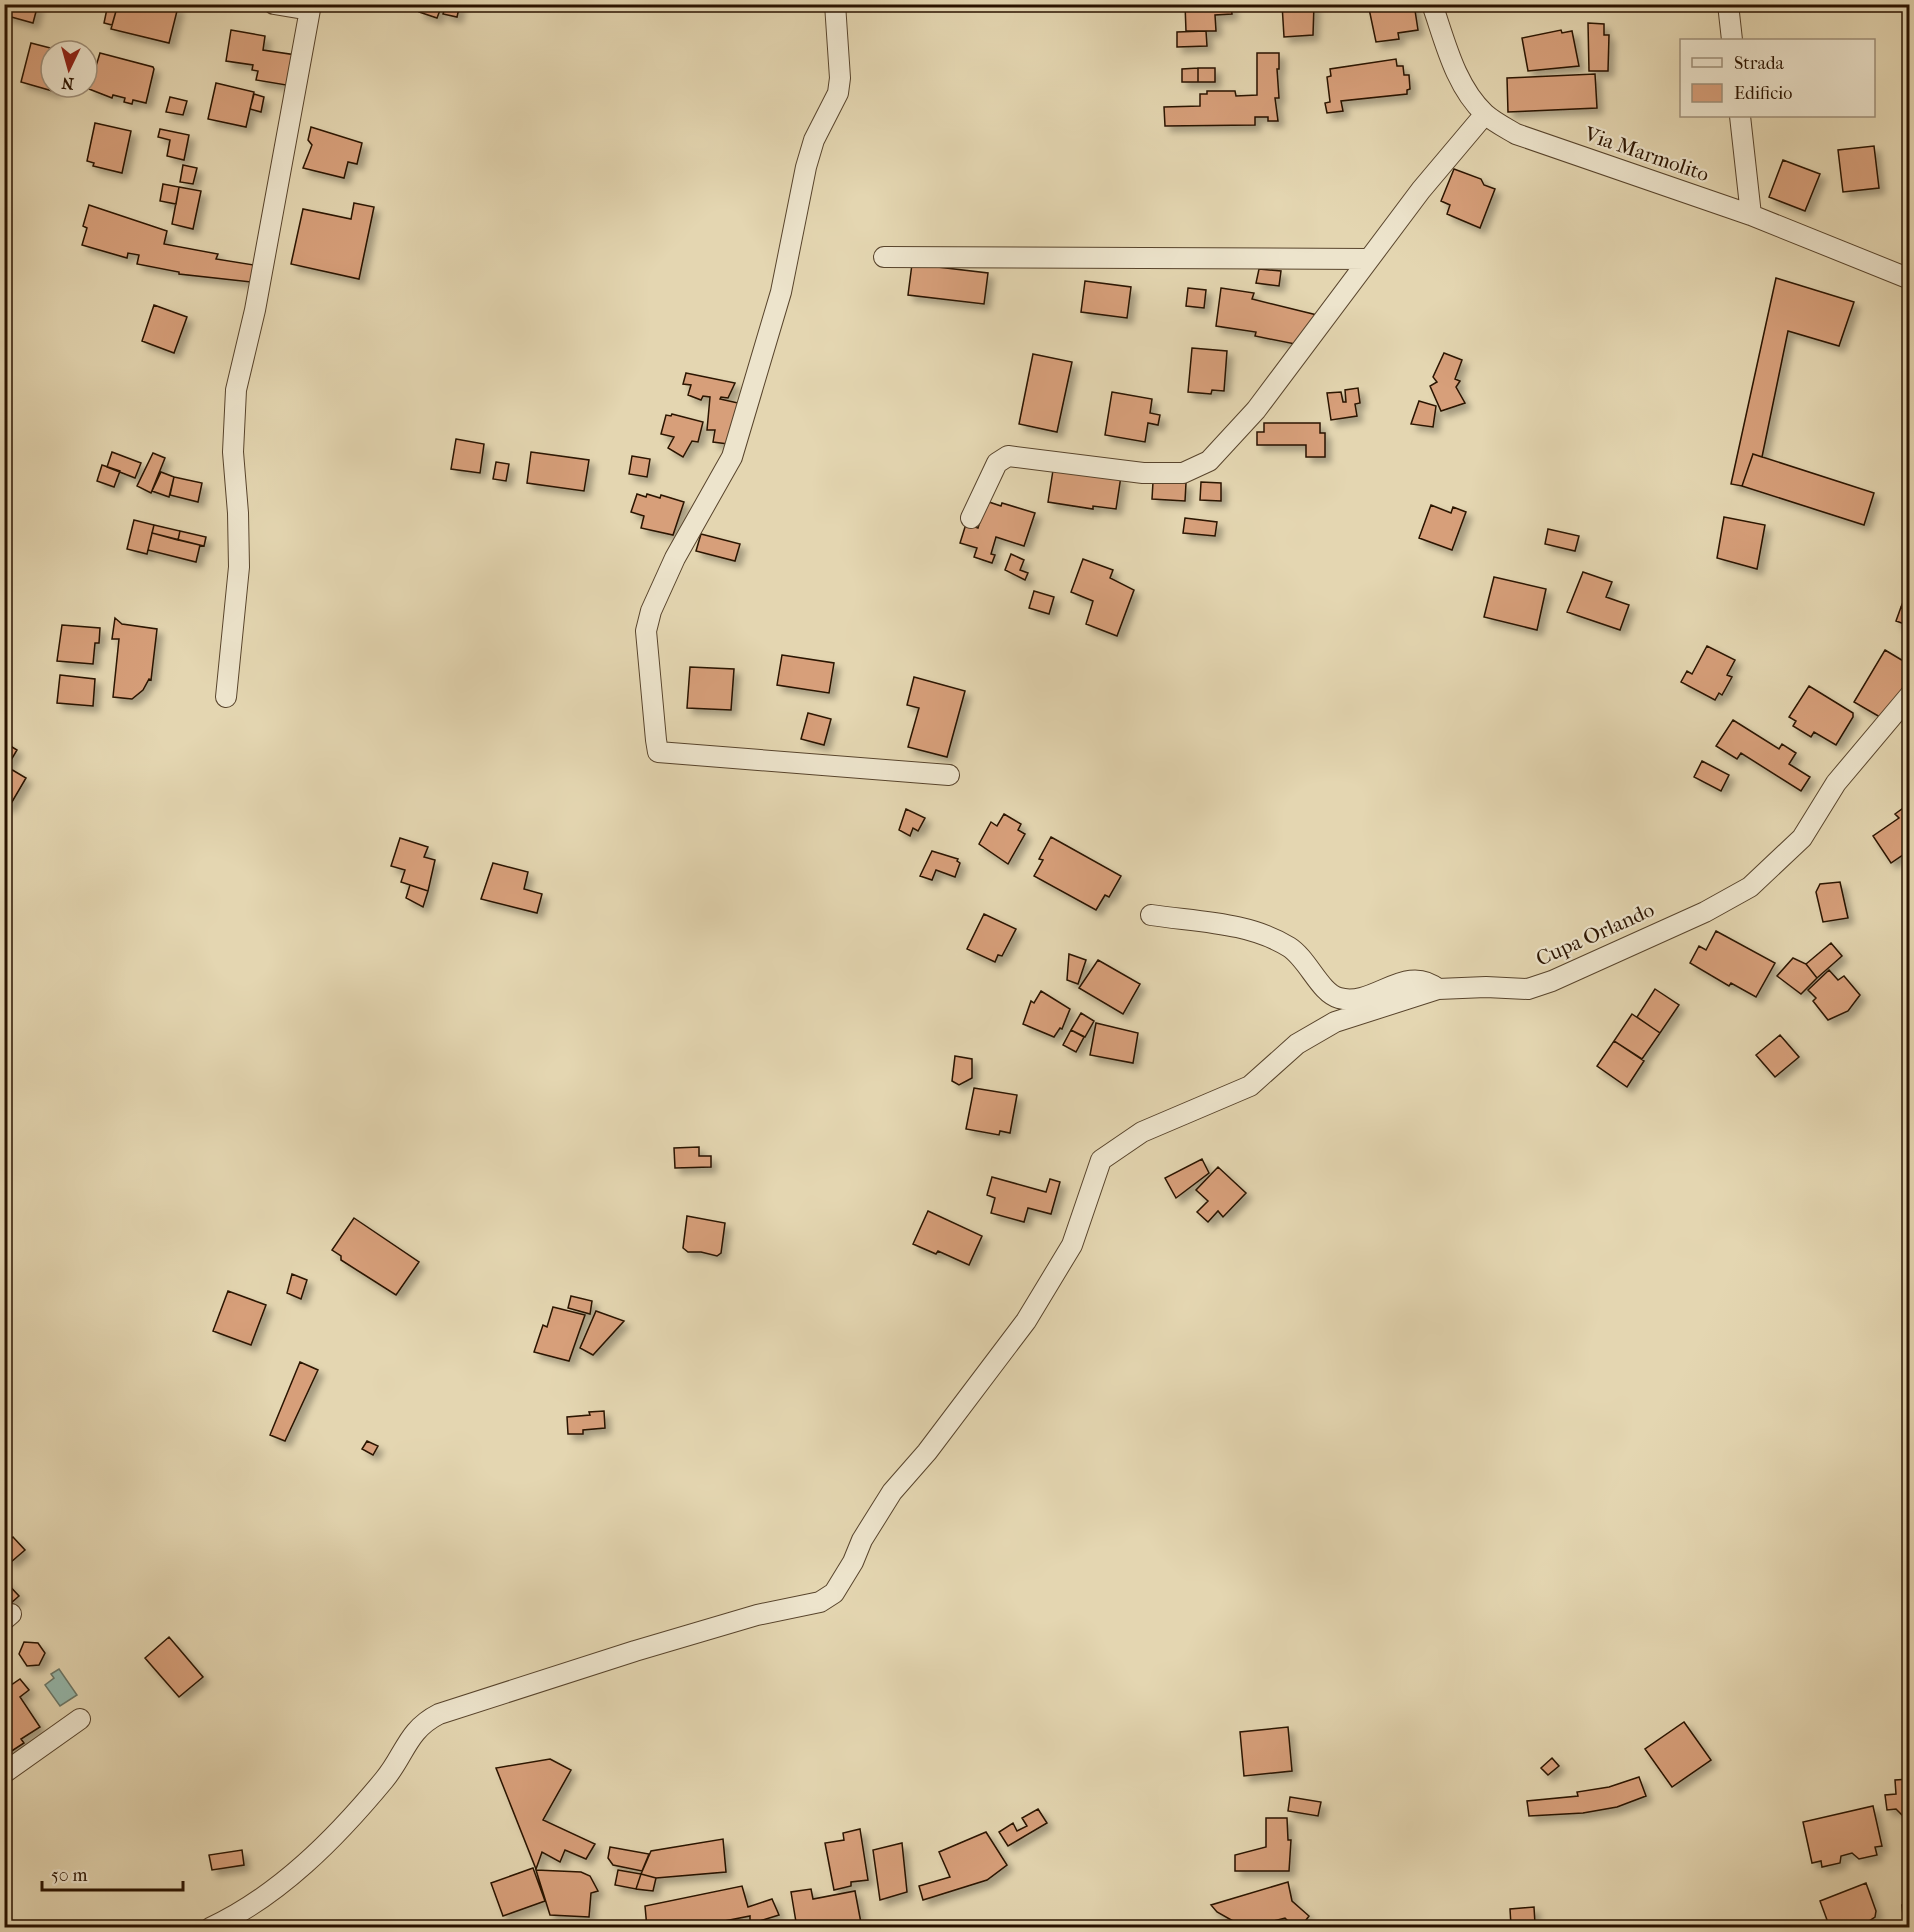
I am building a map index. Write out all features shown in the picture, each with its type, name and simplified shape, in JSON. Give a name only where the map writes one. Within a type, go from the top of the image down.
[{"type":"street","points":[[226,697],[239,567],[238,513],[233,452],[236,390],[255,310],[311,7],[274,4]]},
{"type":"street","points":[[835,4],[840,78],[838,93],[814,140],[781,292],[732,457],[675,558],[651,611],[646,631],[656,740],[658,752],[949,775]]},
{"type":"street","name":"Via Marmolito","points":[[1432,4],[1456,71],[1473,100],[1485,114],[1516,134],[1751,215],[1910,279]]},
{"type":"street","points":[[1728,4],[1732,39]]},
{"type":"street","points":[[971,518],[998,463],[1008,456],[1143,473],[1183,473],[1209,461],[1256,410],[1421,190],[1485,114]]},
{"type":"street","points":[[1740,117],[1751,215]]},
{"type":"street","points":[[884,258],[1368,259]]},
{"type":"street","name":"Cupa Orlando","points":[[210,1928],[241,1913],[298,1870],[386,1778],[414,1731],[424,1722],[439,1714],[635,1651],[757,1616],[820,1602],[834,1593],[853,1562],[862,1539],[892,1492],[927,1452],[1026,1321],[1072,1245],[1101,1160],[1142,1132],[1250,1086],[1297,1044],[1318,1030],[1438,989],[1486,987],[1528,989],[1552,981],[1735,898],[1802,838],[1836,783],[1910,695]]},
{"type":"street","points":[[1151,915],[1239,928],[1270,936],[1292,949],[1308,965],[1330,995],[1342,999],[1356,998],[1417,979],[1429,981],[1438,989]]},
{"type":"street","points":[[4,1773],[80,1719]]},
{"type":"water","points":[[59,1669],[77,1695],[60,1706],[45,1685],[54,1678],[51,1674]]},
{"type":"building","points":[[6,4],[38,4],[33,23],[4,15]]},
{"type":"building","points":[[108,4],[118,4],[112,25],[104,23]]},
{"type":"building","points":[[118,4],[178,7],[169,43],[111,29]]},
{"type":"building","points":[[421,4],[442,5],[437,18],[419,12]]},
{"type":"building","points":[[446,4],[460,4],[457,17],[443,14]]},
{"type":"building","points":[[1185,4],[1231,4],[1232,14],[1215,15],[1216,31],[1186,31]]},
{"type":"building","points":[[1282,4],[1314,4],[1313,35],[1284,37]]},
{"type":"building","points":[[1368,4],[1414,4],[1418,30],[1398,33],[1399,39],[1376,42]]},
{"type":"building","points":[[1588,23],[1604,24],[1604,35],[1609,35],[1608,71],[1589,71]]},
{"type":"building","points":[[231,30],[265,36],[263,50],[296,55],[292,86],[256,80],[258,71],[252,70],[253,65],[226,61]]},
{"type":"building","points":[[1561,30],[1562,33],[1572,31],[1579,66],[1528,71],[1522,38]]},
{"type":"building","points":[[1206,31],[1207,46],[1177,47],[1177,32]]},
{"type":"building","points":[[31,43],[39,45],[39,87],[21,82]]},
{"type":"building","points":[[100,53],[153,67],[146,103],[133,100],[132,104],[124,102],[125,98],[113,95],[112,98],[99,93]]},
{"type":"building","points":[[1257,53],[1279,53],[1279,69],[1277,69],[1279,98],[1275,98],[1278,121],[1268,121],[1268,117],[1255,117],[1255,125],[1165,126],[1164,107],[1200,106],[1200,94],[1207,94],[1207,91],[1235,91],[1236,96],[1257,95]]},
{"type":"building","points":[[1396,59],[1397,66],[1403,66],[1404,75],[1409,75],[1410,89],[1407,90],[1407,94],[1341,101],[1343,111],[1327,113],[1325,103],[1330,102],[1327,77],[1331,76],[1330,69]]},
{"type":"building","points":[[1198,68],[1215,68],[1215,82],[1198,82]]},
{"type":"building","points":[[1198,68],[1198,82],[1182,82],[1182,69]]},
{"type":"building","points":[[1595,74],[1597,108],[1508,112],[1507,78]]},
{"type":"building","points":[[216,83],[254,92],[246,127],[208,119]]},
{"type":"building","points":[[254,94],[264,97],[261,112],[250,109]]},
{"type":"building","points":[[170,97],[187,101],[183,115],[166,112]]},
{"type":"building","points":[[95,123],[131,131],[122,173],[93,166],[94,163],[87,161]]},
{"type":"building","points":[[1903,123],[1910,123],[1910,155],[1906,155]]},
{"type":"building","points":[[311,127],[362,143],[357,164],[348,162],[344,178],[303,168],[312,145],[308,140]]},
{"type":"building","points":[[160,129],[189,135],[184,160],[167,156],[170,140],[158,137]]},
{"type":"building","points":[[1874,146],[1879,188],[1843,192],[1838,150]]},
{"type":"building","points":[[1783,160],[1820,174],[1805,211],[1769,197]]},
{"type":"building","points":[[183,165],[197,168],[193,184],[180,182]]},
{"type":"building","points":[[1454,169],[1481,179],[1484,185],[1495,189],[1480,228],[1447,214],[1450,205],[1441,201]]},
{"type":"building","points":[[163,184],[179,187],[176,204],[160,201]]},
{"type":"building","points":[[179,187],[201,191],[193,229],[172,224]]},
{"type":"building","points":[[354,203],[374,207],[359,279],[291,264],[303,209],[351,219]]},
{"type":"building","points":[[89,205],[167,231],[164,244],[218,254],[216,259],[254,265],[251,282],[179,274],[179,272],[137,264],[139,255],[128,253],[127,258],[82,245],[87,228],[83,226]]},
{"type":"building","points":[[912,264],[988,273],[984,304],[908,295]]},
{"type":"building","points":[[1259,269],[1281,271],[1279,286],[1256,283]]},
{"type":"building","points":[[1776,278],[1854,302],[1839,346],[1788,331],[1762,457],[1753,454],[1742,486],[1731,484]]},
{"type":"building","points":[[1085,281],[1131,287],[1127,318],[1081,312]]},
{"type":"building","points":[[1188,288],[1206,290],[1204,308],[1186,306]]},
{"type":"building","points":[[1221,288],[1254,293],[1252,299],[1317,315],[1295,344],[1255,336],[1256,332],[1216,326]]},
{"type":"building","points":[[154,305],[187,317],[174,353],[142,341]]},
{"type":"building","points":[[1192,348],[1227,351],[1224,391],[1212,390],[1211,394],[1188,392]]},
{"type":"building","points":[[1444,353],[1462,360],[1455,379],[1460,381],[1456,387],[1465,403],[1441,411],[1430,386],[1437,382],[1433,377]]},
{"type":"building","points":[[1033,354],[1072,362],[1057,432],[1019,424]]},
{"type":"building","points":[[686,373],[735,383],[728,398],[721,397],[720,399],[738,403],[728,444],[713,442],[715,430],[707,430],[710,397],[703,396],[701,400],[688,395],[691,385],[683,384]]},
{"type":"building","points":[[1358,388],[1360,403],[1355,404],[1357,416],[1331,420],[1327,393],[1341,392],[1343,402],[1346,402],[1345,390]]},
{"type":"building","points":[[1112,392],[1152,399],[1150,413],[1160,415],[1158,425],[1148,423],[1145,442],[1105,435]]},
{"type":"building","points":[[1419,401],[1436,406],[1433,427],[1411,424]]},
{"type":"building","points":[[672,414],[703,422],[698,442],[692,441],[683,457],[668,448],[674,437],[661,434],[666,415],[671,416]]},
{"type":"building","points":[[1264,423],[1320,423],[1320,433],[1325,433],[1325,457],[1306,457],[1306,445],[1257,445],[1257,432],[1264,432]]},
{"type":"building","points":[[456,439],[484,444],[480,473],[451,469]]},
{"type":"building","points":[[112,452],[141,463],[135,478],[107,467]]},
{"type":"building","points":[[531,452],[589,460],[584,491],[527,483]]},
{"type":"building","points":[[153,453],[165,458],[151,493],[137,486]]},
{"type":"building","points":[[1753,454],[1874,493],[1864,525],[1742,486]]},
{"type":"building","points":[[632,456],[650,459],[647,477],[629,474]]},
{"type":"building","points":[[496,462],[509,464],[506,481],[493,479]]},
{"type":"building","points":[[1054,464],[1121,476],[1116,509],[1093,506],[1093,509],[1048,502]]},
{"type":"building","points":[[102,465],[120,471],[114,487],[97,481]]},
{"type":"building","points":[[161,472],[174,477],[169,497],[152,491]]},
{"type":"building","points":[[174,477],[202,483],[198,502],[170,495]]},
{"type":"building","points":[[1153,482],[1186,483],[1185,501],[1152,499]]},
{"type":"building","points":[[1201,482],[1221,483],[1221,501],[1200,500]]},
{"type":"building","points":[[637,494],[660,498],[661,495],[684,502],[673,535],[641,528],[644,516],[631,512]]},
{"type":"building","points":[[986,501],[1001,506],[1002,503],[1035,513],[1024,546],[996,537],[991,554],[995,555],[992,563],[974,557],[977,548],[960,543],[966,524],[978,528]]},
{"type":"building","points":[[1431,505],[1451,513],[1453,507],[1466,512],[1452,550],[1419,538]]},
{"type":"building","points":[[1724,517],[1765,525],[1757,569],[1717,558]]},
{"type":"building","points":[[1185,518],[1217,522],[1215,536],[1183,533]]},
{"type":"building","points":[[134,520],[154,525],[147,554],[127,549]]},
{"type":"building","points":[[154,525],[180,531],[178,540],[152,533]]},
{"type":"building","points":[[1548,529],[1579,536],[1575,551],[1545,544]]},
{"type":"building","points":[[180,531],[206,537],[204,546],[178,540]]},
{"type":"building","points":[[152,533],[200,545],[196,562],[148,550]]},
{"type":"building","points":[[701,534],[740,544],[735,561],[696,551]]},
{"type":"building","points":[[1011,554],[1024,560],[1020,570],[1028,573],[1025,580],[1005,570]]},
{"type":"building","points":[[1083,559],[1113,570],[1110,578],[1134,590],[1117,636],[1086,624],[1093,601],[1071,592]]},
{"type":"building","points":[[1583,572],[1612,582],[1606,597],[1629,605],[1620,630],[1567,612]]},
{"type":"building","points":[[1494,577],[1546,589],[1537,630],[1484,617]]},
{"type":"building","points":[[1910,584],[1910,611],[1901,607]]},
{"type":"building","points":[[1034,591],[1054,597],[1049,614],[1029,608]]},
{"type":"building","points":[[1901,607],[1910,611],[1910,626],[1896,621]]},
{"type":"building","points":[[115,618],[122,624],[157,629],[151,680],[149,679],[143,690],[132,699],[113,697],[119,639],[112,639]]},
{"type":"building","points":[[62,625],[100,628],[99,643],[95,643],[93,664],[57,661]]},
{"type":"building","points":[[1707,646],[1735,660],[1727,675],[1732,677],[1722,695],[1719,693],[1715,700],[1681,682],[1687,671],[1692,674]]},
{"type":"building","points":[[1885,650],[1910,665],[1910,684],[1880,717],[1854,702]]},
{"type":"building","points":[[782,655],[834,663],[829,693],[777,685]]},
{"type":"building","points":[[690,667],[734,669],[731,710],[687,708]]},
{"type":"building","points":[[60,675],[95,679],[93,706],[57,703]]},
{"type":"building","points":[[914,677],[965,691],[947,757],[908,747],[919,708],[907,705]]},
{"type":"building","points":[[1809,686],[1853,713],[1853,717],[1836,745],[1814,732],[1811,737],[1793,726],[1796,721],[1789,717]]},
{"type":"building","points":[[808,713],[831,719],[824,745],[801,739]]},
{"type":"building","points":[[1733,720],[1779,749],[1782,744],[1796,753],[1789,764],[1810,777],[1801,791],[1741,753],[1737,759],[1716,746]]},
{"type":"building","points":[[4,742],[17,750],[7,767],[4,765]]},
{"type":"building","points":[[1702,761],[1729,775],[1721,791],[1694,777]]},
{"type":"building","points":[[4,765],[26,778],[9,807],[4,805]]},
{"type":"building","points":[[1906,806],[1910,810],[1910,850],[1891,863],[1873,836],[1899,818],[1895,814]]},
{"type":"building","points":[[906,809],[925,818],[918,831],[913,828],[910,836],[899,830]]},
{"type":"building","points":[[1004,814],[1021,824],[1018,830],[1025,834],[1008,864],[979,844],[991,822],[997,826]]},
{"type":"building","points":[[1051,837],[1121,876],[1109,897],[1105,895],[1096,910],[1034,876],[1043,860],[1039,859]]},
{"type":"building","points":[[400,838],[428,847],[424,857],[435,860],[428,891],[401,882],[405,870],[391,866]]},
{"type":"building","points":[[932,851],[958,859],[960,863],[955,877],[936,870],[932,880],[920,876]]},
{"type":"building","points":[[493,863],[528,872],[524,889],[542,894],[537,913],[481,899]]},
{"type":"building","points":[[1840,882],[1848,918],[1823,922],[1816,892],[1820,884]]},
{"type":"building","points":[[410,885],[428,891],[423,907],[406,898]]},
{"type":"building","points":[[984,914],[1016,929],[1002,956],[998,955],[995,962],[967,949]]},
{"type":"building","points":[[1716,931],[1775,963],[1756,997],[1731,983],[1729,986],[1690,963],[1699,946],[1706,950]]},
{"type":"building","points":[[1831,943],[1842,956],[1817,978],[1806,964]]},
{"type":"building","points":[[1069,954],[1086,960],[1078,984],[1067,980]]},
{"type":"building","points":[[1793,958],[1806,964],[1817,978],[1801,994],[1777,976]]},
{"type":"building","points":[[1098,960],[1140,984],[1123,1014],[1079,988]]},
{"type":"building","points":[[1829,970],[1838,980],[1844,976],[1860,995],[1848,1011],[1828,1020],[1813,1001],[1816,998],[1808,990]]},
{"type":"building","points":[[1655,989],[1679,1005],[1660,1033],[1637,1017]]},
{"type":"building","points":[[1041,991],[1070,1009],[1062,1029],[1060,1028],[1054,1037],[1023,1024],[1031,1001],[1034,1003]]},
{"type":"building","points":[[1081,1013],[1094,1021],[1085,1037],[1071,1030]]},
{"type":"building","points":[[1632,1014],[1660,1033],[1642,1059],[1614,1041]]},
{"type":"building","points":[[1096,1023],[1138,1033],[1133,1063],[1090,1055]]},
{"type":"building","points":[[1071,1030],[1084,1037],[1076,1052],[1063,1045]]},
{"type":"building","points":[[1780,1035],[1799,1057],[1775,1077],[1756,1055]]},
{"type":"building","points":[[1614,1041],[1644,1061],[1627,1087],[1597,1066]]},
{"type":"building","points":[[955,1056],[972,1059],[972,1078],[959,1085],[952,1081]]},
{"type":"building","points":[[974,1088],[1017,1095],[1010,1133],[1000,1131],[999,1135],[966,1129]]},
{"type":"building","points":[[699,1147],[699,1156],[711,1156],[711,1167],[675,1168],[674,1148]]},
{"type":"building","points":[[1202,1159],[1209,1173],[1176,1198],[1165,1178]]},
{"type":"building","points":[[1218,1167],[1246,1193],[1223,1217],[1218,1211],[1208,1222],[1197,1212],[1208,1201],[1196,1190]]},
{"type":"building","points":[[992,1177],[1046,1192],[1050,1179],[1060,1182],[1051,1214],[1028,1208],[1024,1222],[991,1213],[995,1198],[987,1195]]},
{"type":"building","points":[[928,1211],[982,1236],[969,1265],[938,1251],[936,1254],[913,1244]]},
{"type":"building","points":[[687,1216],[725,1223],[721,1253],[717,1256],[688,1252],[683,1248]]},
{"type":"building","points":[[354,1218],[419,1262],[396,1295],[341,1260],[341,1256],[332,1250]]},
{"type":"building","points":[[292,1274],[307,1280],[301,1299],[287,1293]]},
{"type":"building","points":[[228,1291],[266,1305],[251,1345],[213,1331]]},
{"type":"building","points":[[571,1296],[592,1301],[590,1314],[568,1308]]},
{"type":"building","points":[[553,1307],[585,1315],[569,1361],[534,1352],[543,1325],[547,1327]]},
{"type":"building","points":[[596,1311],[624,1321],[593,1355],[580,1348]]},
{"type":"building","points":[[300,1362],[318,1370],[285,1441],[270,1435]]},
{"type":"building","points":[[604,1411],[605,1428],[583,1430],[583,1434],[568,1434],[567,1417]]},
{"type":"building","points":[[367,1441],[378,1446],[373,1455],[362,1449]]},
{"type":"building","points":[[13,1537],[25,1550],[11,1562],[4,1555],[4,1544]]},
{"type":"building","points":[[4,1580],[19,1596],[4,1609]]},
{"type":"building","points":[[169,1637],[203,1677],[179,1697],[145,1658]]},
{"type":"building","points":[[24,1642],[38,1643],[45,1653],[39,1665],[27,1666],[19,1654]]},
{"type":"building","points":[[20,1679],[29,1690],[20,1697],[40,1727],[21,1739],[24,1743],[4,1756],[4,1690]]},
{"type":"building","points":[[1684,1722],[1711,1760],[1672,1787],[1645,1749]]},
{"type":"building","points":[[1288,1727],[1292,1771],[1244,1776],[1240,1732]]},
{"type":"building","points":[[1552,1758],[1559,1766],[1548,1775],[1541,1768]]},
{"type":"building","points":[[550,1759],[571,1770],[543,1820],[595,1844],[586,1859],[565,1850],[560,1862],[542,1852],[536,1869],[496,1768]]},
{"type":"building","points":[[1639,1777],[1646,1796],[1617,1807],[1583,1813],[1529,1816],[1527,1801],[1578,1796],[1577,1792],[1609,1787]]},
{"type":"building","points":[[1910,1779],[1910,1837],[1908,1837],[1906,1819],[1896,1809],[1887,1810],[1885,1795],[1896,1794],[1895,1780]]},
{"type":"building","points":[[1290,1797],[1321,1802],[1318,1816],[1288,1811]]},
{"type":"building","points":[[1873,1806],[1882,1846],[1875,1847],[1877,1855],[1859,1859],[1852,1853],[1841,1856],[1840,1863],[1822,1867],[1821,1861],[1812,1863],[1803,1822]]},
{"type":"building","points":[[1038,1809],[1047,1823],[1008,1846],[999,1832],[1013,1823],[1017,1831],[1027,1826],[1022,1818]]},
{"type":"building","points":[[1266,1818],[1287,1818],[1288,1840],[1291,1840],[1289,1871],[1235,1871],[1235,1855],[1266,1847]]},
{"type":"building","points":[[860,1829],[868,1880],[851,1882],[851,1886],[834,1890],[825,1843],[844,1840],[843,1833]]},
{"type":"building","points":[[986,1832],[1007,1865],[987,1880],[923,1900],[919,1886],[950,1877],[939,1852]]},
{"type":"building","points":[[723,1839],[726,1872],[656,1878],[641,1874],[651,1851]]},
{"type":"building","points":[[902,1843],[907,1892],[880,1900],[873,1850]]},
{"type":"building","points":[[610,1847],[649,1854],[642,1871],[613,1865],[608,1858]]},
{"type":"building","points":[[242,1850],[244,1865],[212,1870],[209,1855]]},
{"type":"building","points":[[533,1868],[545,1901],[503,1916],[491,1883]]},
{"type":"building","points":[[536,1870],[581,1872],[590,1876],[598,1891],[591,1893],[589,1917],[550,1915]]},
{"type":"building","points":[[618,1870],[641,1874],[636,1889],[615,1885]]},
{"type":"building","points":[[641,1874],[656,1878],[653,1891],[636,1889]]},
{"type":"building","points":[[1288,1882],[1292,1901],[1309,1916],[1300,1928],[1295,1928],[1285,1918],[1254,1926],[1233,1921],[1217,1912],[1211,1905]]},
{"type":"building","points":[[1866,1883],[1876,1911],[1875,1917],[1869,1921],[1870,1925],[1863,1928],[1830,1928],[1820,1901]]},
{"type":"building","points":[[742,1886],[748,1907],[772,1899],[779,1915],[750,1924],[750,1916],[689,1928],[647,1928],[645,1906]]},
{"type":"building","points":[[811,1889],[813,1899],[855,1891],[861,1923],[832,1928],[797,1928],[791,1892]]},
{"type":"building","points":[[1902,1905],[1910,1905],[1910,1928],[1904,1928]]},
{"type":"building","points":[[1534,1907],[1535,1924],[1511,1926],[1510,1909]]},
{"type":"building","points":[[598,1924],[598,1928],[569,1928],[569,1925]]}]
